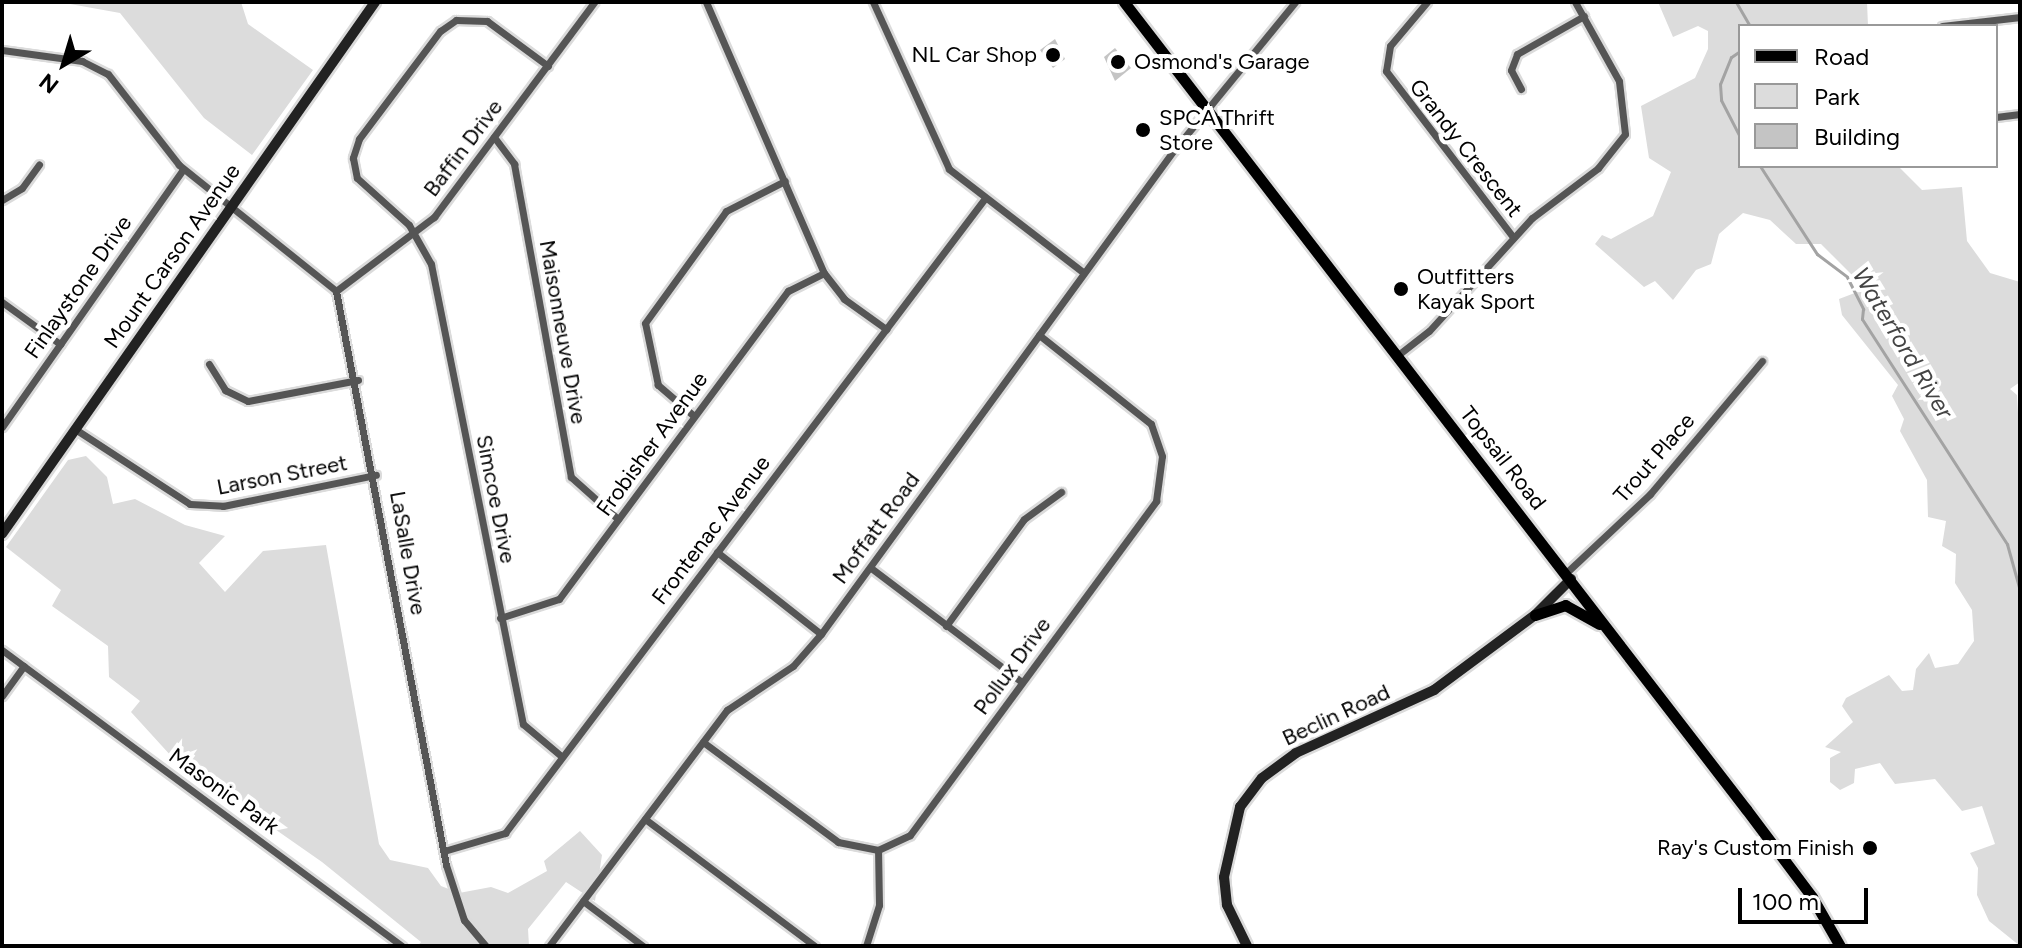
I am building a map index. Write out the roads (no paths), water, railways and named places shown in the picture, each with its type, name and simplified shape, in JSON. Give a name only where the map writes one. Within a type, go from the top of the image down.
[{"type":"main road","name":"Mount Carson Avenue","points":[[2,534],[375,2]]},
{"type":"main road","name":"Topsail Road","points":[[1124,2],[1569,576],[1812,897],[1840,946]]},
{"type":"main road","name":"Beclin Road","points":[[1247,946],[1227,905],[1224,877],[1240,807],[1262,778],[1296,753],[1434,690],[1535,615],[1569,576]]},
{"type":"main road","points":[[1535,615],[1572,606],[1607,630]]},
{"type":"street","name":"Baffin Drive","points":[[336,291],[416,236],[594,2]]},
{"type":"street","points":[[706,2],[824,273],[844,299],[886,329]]},
{"type":"street","points":[[873,2],[945,164],[1084,273]]},
{"type":"street","name":"Moffatt Road","points":[[549,946],[732,706],[793,666],[821,634],[1084,273],[1209,108],[1295,2]]},
{"type":"street","name":"Grandy Crescent","points":[[1427,2],[1390,46],[1386,71],[1512,236]]},
{"type":"street","points":[[1398,355],[1429,331],[1512,236],[1598,168],[1625,134],[1619,81],[1575,2]]},
{"type":"street","points":[[1521,89],[1511,70],[1517,54],[1584,16]]},
{"type":"street","points":[[1959,24],[2020,17]]},
{"type":"street","points":[[416,236],[363,186],[353,158],[359,139],[440,31],[456,20],[477,18],[548,66]]},
{"type":"street","points":[[2,50],[68,58],[103,70],[183,169],[232,205],[336,291]]},
{"type":"street","points":[[1998,117],[2020,114]]},
{"type":"street","name":"Maisonneuve Drive","points":[[494,137],[514,164],[571,477],[618,519]]},
{"type":"street","points":[[2,200],[22,188],[39,165]]},
{"type":"street","name":"Finlaystone Drive","points":[[2,427],[183,169]]},
{"type":"street","points":[[694,416],[658,385],[645,323],[726,211],[785,181]]},
{"type":"street","name":"Frontenac Avenue","points":[[444,851],[505,833],[560,755],[985,198]]},
{"type":"street","name":"Simcoe Drive","points":[[416,236],[435,277],[523,724],[560,755]]},
{"type":"street","name":"Frobisher Avenue","points":[[500,618],[559,599],[788,291],[824,273]]},
{"type":"street","name":"LaSalle Drive","points":[[336,291],[358,380],[444,851],[464,920],[486,946]]},
{"type":"street","points":[[2,302],[60,344]]},
{"type":"street","name":"Pollux Drive","points":[[878,850],[910,835],[1156,501],[1162,456],[1143,412],[1039,335]]},
{"type":"street","name":"Trout Place","points":[[1569,576],[1650,494],[1762,361]]},
{"type":"street","points":[[209,364],[225,390],[248,401],[358,380]]},
{"type":"street","name":"Larson Street","points":[[75,429],[190,504],[223,506],[376,475]]},
{"type":"street","points":[[946,626],[1024,519],[1061,492]]},
{"type":"street","points":[[717,552],[821,634]]},
{"type":"street","points":[[871,568],[1022,682]]},
{"type":"street","name":"Masonic Park","points":[[2,650],[402,946]]},
{"type":"street","points":[[2,696],[24,666]]},
{"type":"street","points":[[703,742],[838,842],[878,850],[879,905],[866,946]]},
{"type":"street","points":[[645,819],[815,946]]},
{"type":"street","points":[[583,901],[643,946]]},
{"type":"waterway","name":"Waterford River","points":[[1736,2],[1749,24]]},
{"type":"waterway","name":"Waterford River","points":[[1738,52],[1731,57],[1720,84],[1721,100],[1738,133]]},
{"type":"waterway","name":"Waterford River","points":[[1761,168],[1817,254],[1847,277],[1863,309],[1862,319],[2007,544],[2020,591]]},
{"type":"place","name":"NL Car Shop","points":[[1053,55]]},
{"type":"place","name":"Osmond's Garage","points":[[1118,62]]},
{"type":"place","name":"SPCA Thrift Store","points":[[1143,130]]},
{"type":"place","name":"Outfitters Kayak Sport","points":[[1401,289]]},
{"type":"place","name":"Ray's Custom Finish","points":[[1870,848]]}]
